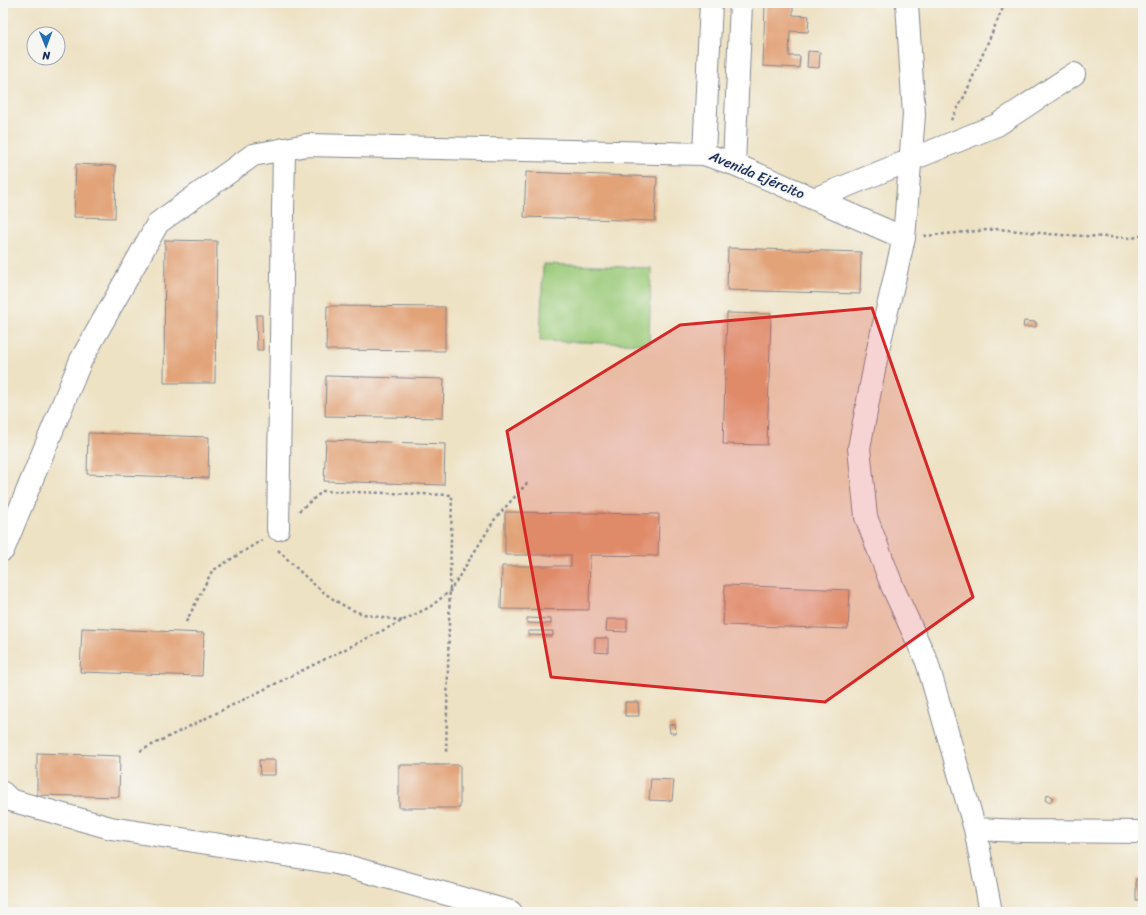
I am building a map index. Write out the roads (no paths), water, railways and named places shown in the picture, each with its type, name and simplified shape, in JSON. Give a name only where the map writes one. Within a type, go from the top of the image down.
[{"type":"lane","name":"Avenida Ejército","points":[[711,3],[704,154],[734,164],[904,238]]},
{"type":"lane","points":[[734,164],[741,3]]},
{"type":"lane","points":[[907,3],[914,115],[904,238],[878,349],[859,448],[866,517],[893,588],[927,662],[976,829],[991,912]]},
{"type":"lane","points":[[814,199],[996,125],[1074,74]]},
{"type":"lane","points":[[3,550],[81,360],[158,223],[253,155],[307,144],[704,154]]},
{"type":"lane","points":[[272,534],[284,149]]},
{"type":"lane","points":[[3,793],[10,800],[111,828],[336,863],[511,912]]},
{"type":"lane","points":[[976,829],[1143,832]]}]
